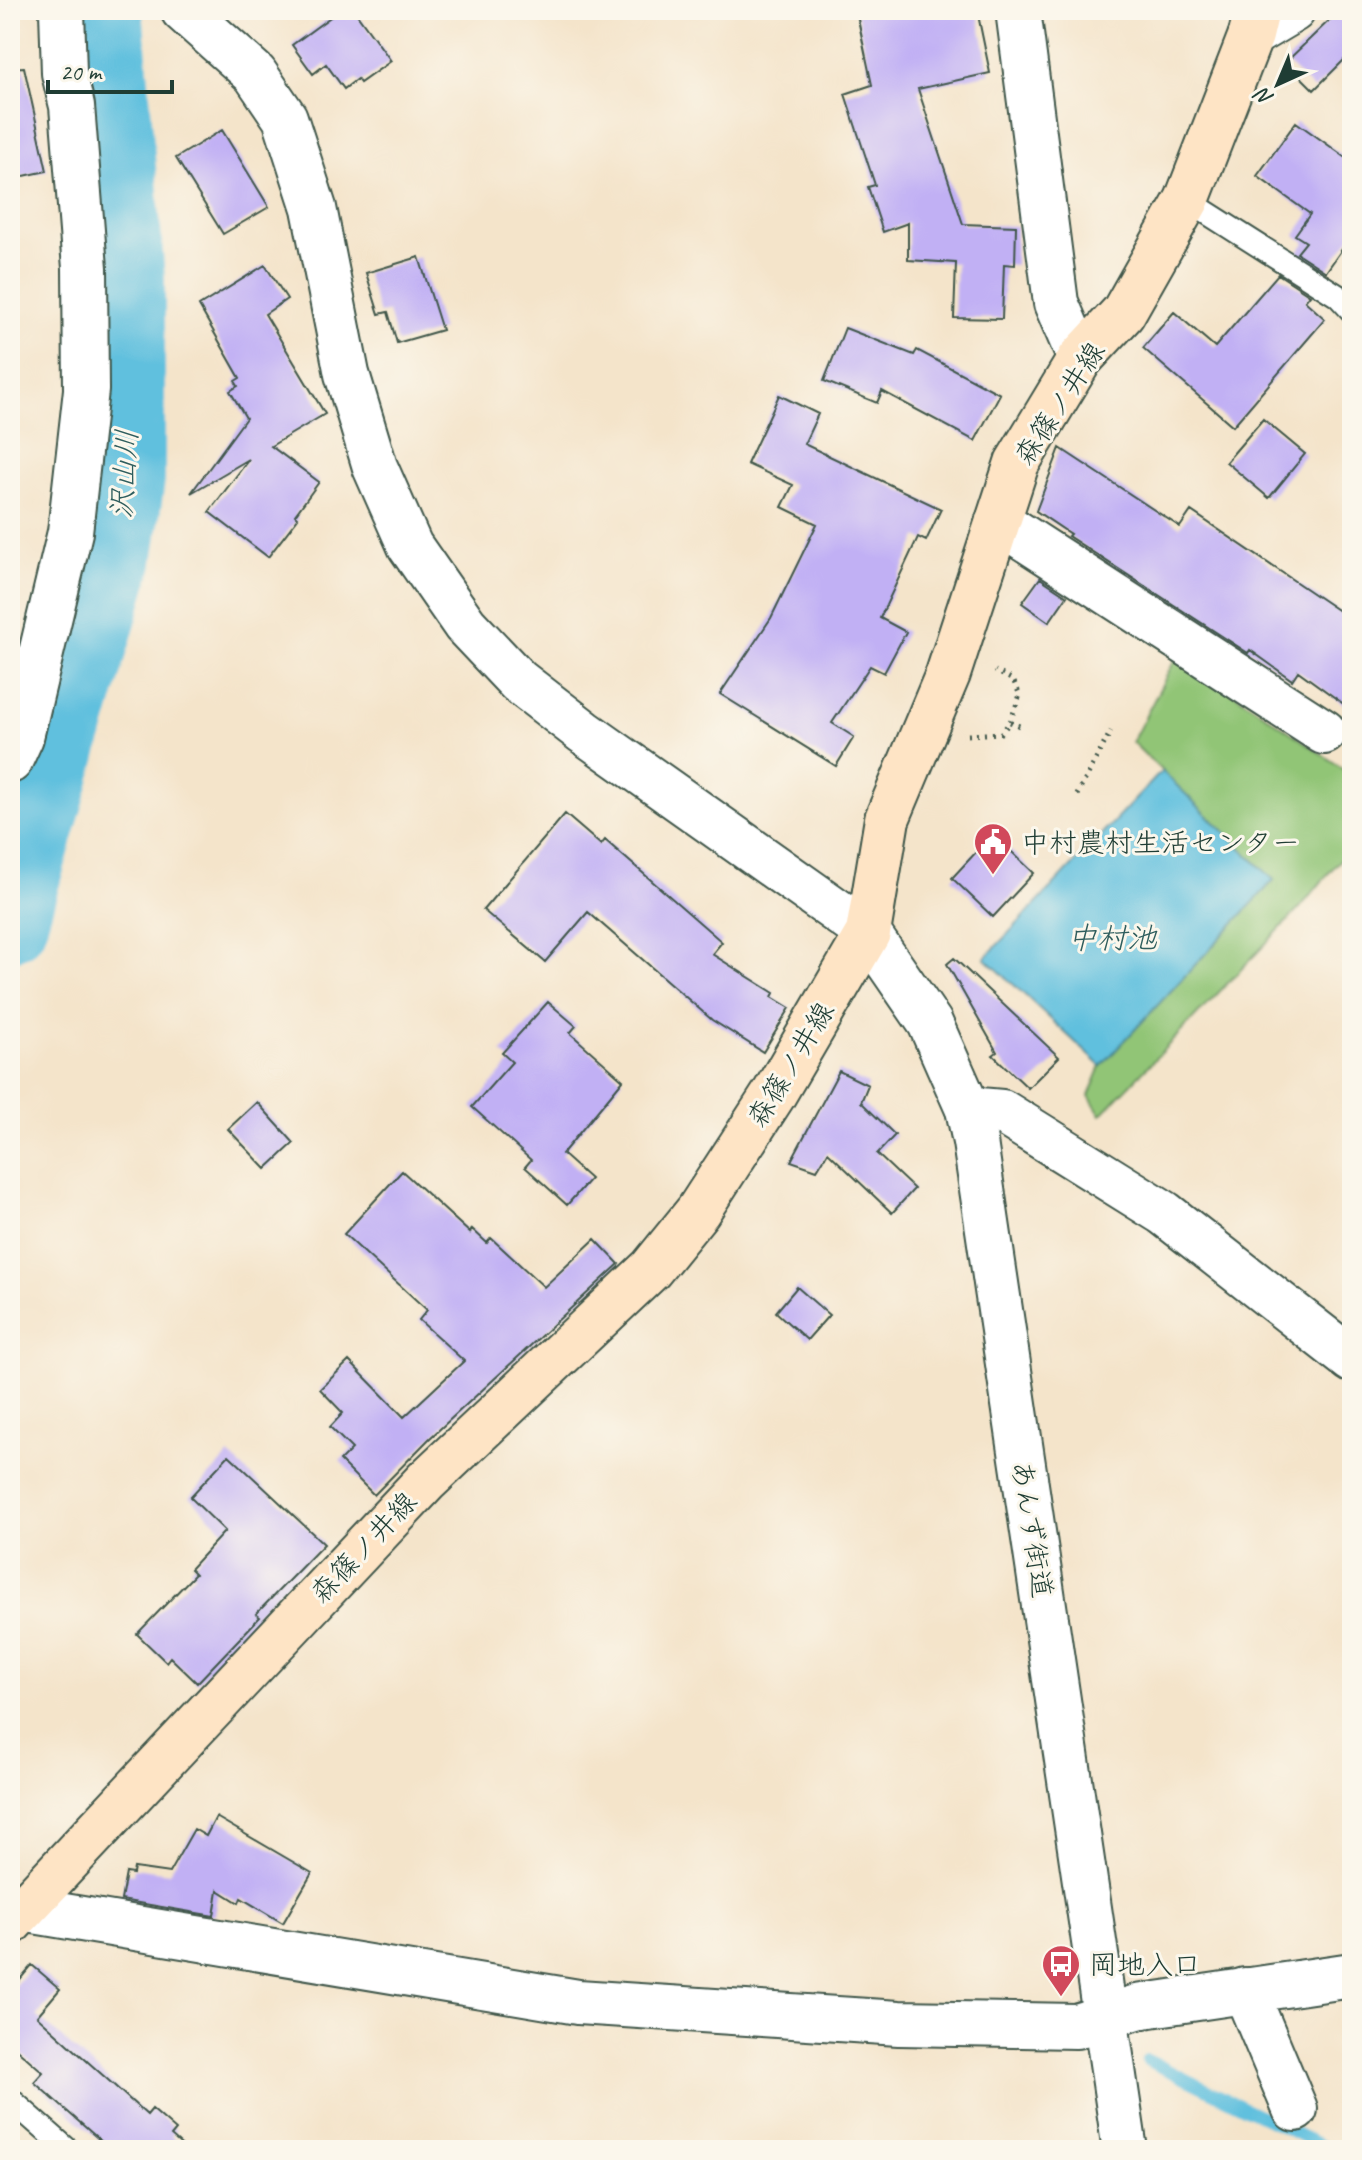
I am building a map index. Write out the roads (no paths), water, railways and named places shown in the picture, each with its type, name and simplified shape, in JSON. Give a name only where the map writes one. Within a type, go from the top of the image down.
[{"type":"main road","name":"森篠ノ井線","points":[[14,1914],[426,1481],[651,1269],[698,1211],[774,1094],[868,933],[887,819],[948,674],[1017,463],[1080,359],[1123,313],[1187,200],[1254,23]]},
{"type":"street","points":[[10,761],[21,737],[70,532],[86,390],[85,268],[72,106],[64,73],[62,10]]},
{"type":"street","points":[[183,10],[255,74],[285,118],[314,208],[347,374],[375,467],[410,546],[465,625],[518,681],[584,732],[868,933]]},
{"type":"street","points":[[1018,10],[1056,303],[1080,359]]},
{"type":"street","points":[[1254,23],[1293,10]]},
{"type":"street","points":[[998,521],[1324,732]]},
{"type":"street","name":"あんず街道","points":[[868,933],[930,1023],[968,1109],[1125,2150]]},
{"type":"street","points":[[968,1109],[1002,1112],[1164,1213],[1352,1360]]},
{"type":"street","points":[[14,1914],[578,2002],[899,2023],[1076,2026],[1137,2007],[1352,1975]]},
{"type":"street","points":[[1245,1990],[1295,2109]]},
{"type":"lane","points":[[1187,200],[1338,296],[1352,311]]},
{"type":"lane","points":[[10,2099],[68,2150]]},
{"type":"water","name":"中村池","points":[[1162,771],[1274,880],[1101,1066],[985,958]]},
{"type":"waterway","name":"沢山川","points":[[10,924],[116,560],[128,479],[128,279],[106,10]]},
{"type":"waterway","points":[[1147,2060],[1330,2150]]},
{"type":"place","name":"中村農村生活センター","points":[[993,876]]},
{"type":"place","name":"岡地入口","points":[[1061,1998]]}]
